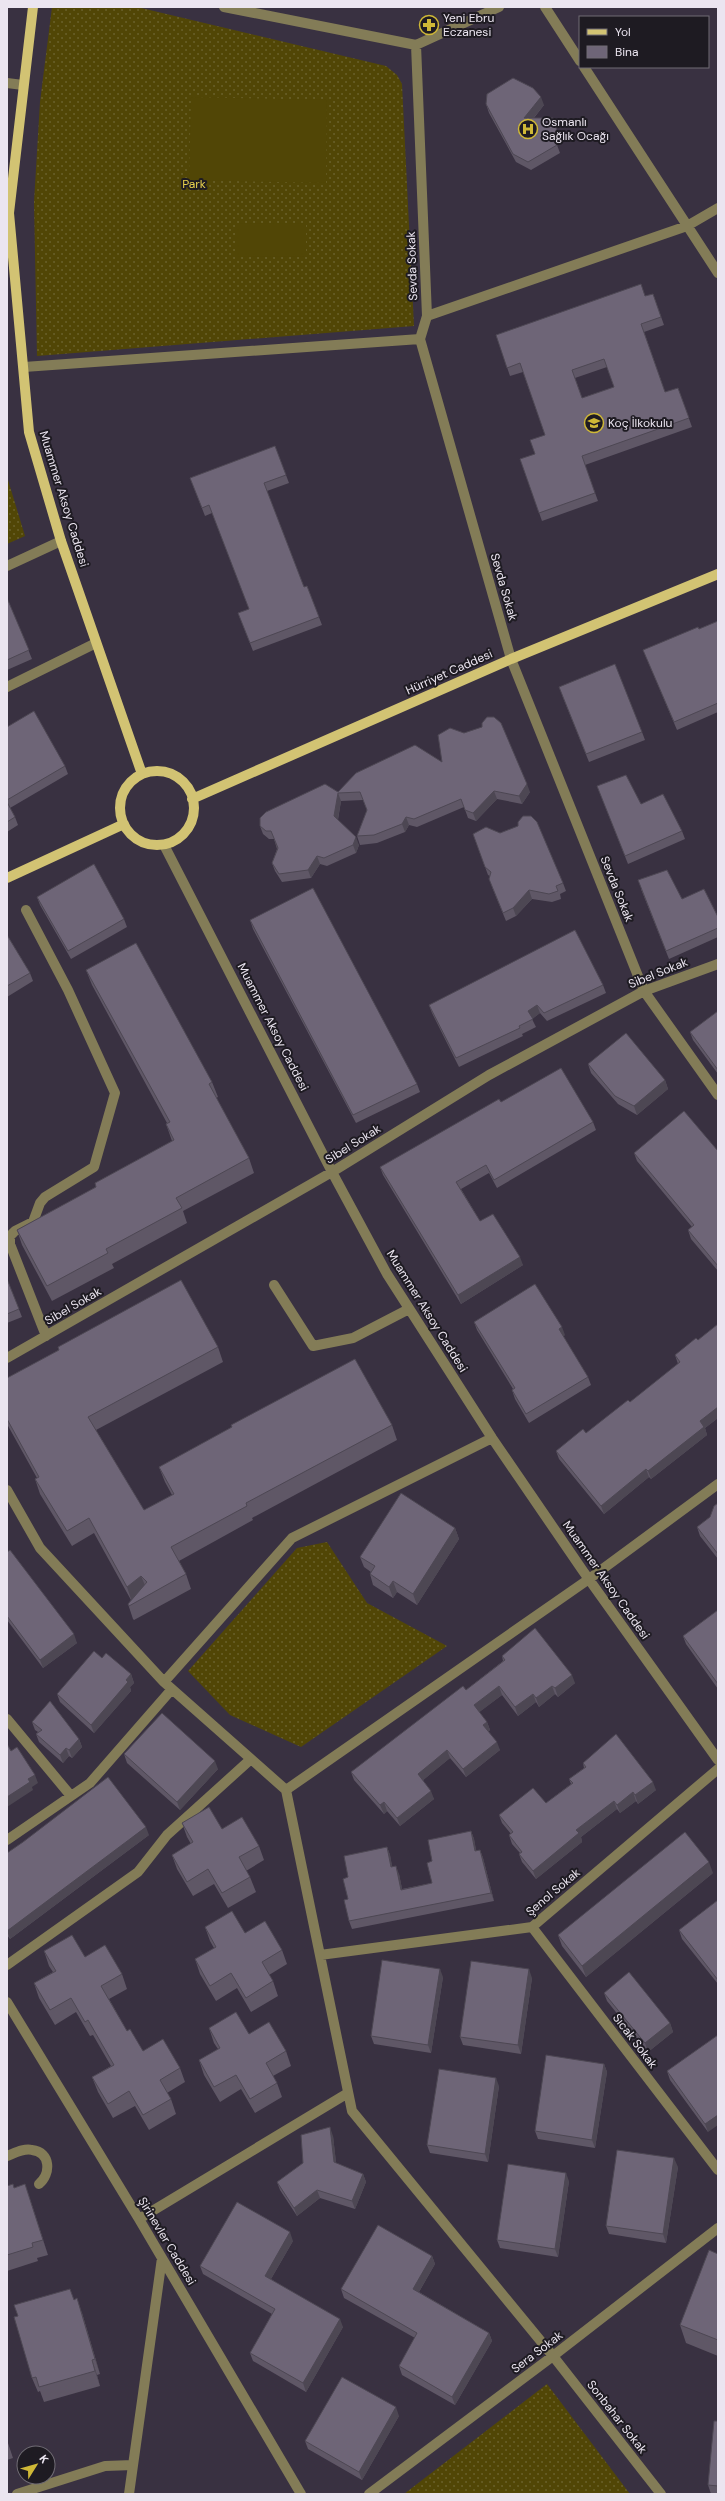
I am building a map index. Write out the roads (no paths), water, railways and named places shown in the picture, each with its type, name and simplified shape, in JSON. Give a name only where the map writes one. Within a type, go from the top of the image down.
[{"type":"main road","name":"Muammer Aksoy Caddesi","points":[[33,7],[8,212],[29,432],[61,541],[142,774]]},
{"type":"main road","name":"Hürriyet Caddesi","points":[[192,799],[511,659],[718,574]]},
{"type":"main road","points":[[154,771],[167,773],[178,778],[187,788],[192,799],[194,811],[191,823],[184,833],[175,841],[164,845],[143,843],[134,838],[121,820],[119,809],[121,798],[132,780],[142,774],[154,771]]},
{"type":"main road","points":[[7,878],[124,824]]},
{"type":"street","points":[[224,7],[416,45],[499,7]]},
{"type":"street","points":[[545,7],[579,59]]},
{"type":"street","name":"Sevda Sokak","points":[[416,45],[427,316],[420,339],[511,659],[644,991],[718,1095]]},
{"type":"street","points":[[585,68],[718,273]]},
{"type":"street","points":[[7,83],[23,85]]},
{"type":"street","points":[[427,316],[687,226],[718,208]]},
{"type":"street","points":[[24,367],[420,339]]},
{"type":"street","points":[[7,566],[61,541]]},
{"type":"street","points":[[7,687],[96,643]]},
{"type":"street","name":"Muammer Aksoy Caddesi","points":[[164,845],[332,1172],[388,1274],[492,1438],[589,1579],[718,1760]]},
{"type":"street","points":[[26,910],[68,990],[115,1093],[94,1167],[45,1197],[40,1203],[33,1222],[15,1230],[10,1236],[10,1244],[46,1336]]},
{"type":"street","name":"Sibel Sokak","points":[[7,1358],[332,1172],[489,1075],[644,991],[718,964]]},
{"type":"street","points":[[274,1285],[313,1346],[353,1338],[410,1309]]},
{"type":"street","points":[[164,1682],[292,1538],[492,1438]]},
{"type":"street","points":[[7,1490],[40,1548],[164,1682],[286,1790],[589,1579],[718,1484]]},
{"type":"street","points":[[7,1840],[90,1783],[172,1689]]},
{"type":"street","points":[[7,1720],[71,1796]]},
{"type":"street","points":[[7,1965],[138,1872],[167,1835],[252,1759]]},
{"type":"street","name":"Şenol Sokak","points":[[320,1955],[532,1927],[718,1769]]},
{"type":"street","name":"Sonbahar Sokak","points":[[286,1790],[352,2111],[553,2356],[661,2494]]},
{"type":"street","name":"Sıcak Sokak","points":[[532,1927],[718,2170]]},
{"type":"street","name":"Şirinevler Caddesi","points":[[7,2002],[139,2219],[301,2494]]},
{"type":"street","points":[[139,2219],[348,2094]]},
{"type":"street","points":[[7,2156],[27,2149],[41,2153],[45,2158],[48,2169],[46,2177],[39,2184]]},
{"type":"street","name":"Sera Sokak","points":[[369,2494],[553,2356],[718,2228]]},
{"type":"street","points":[[129,2494],[162,2258]]},
{"type":"street","points":[[17,2494],[105,2466],[133,2465]]},
{"type":"place","name":"Yeni Ebru Eczanesi","points":[[429,25]]},
{"type":"place","name":"Osmanlı Sağlık Ocağı","points":[[528,129]]},
{"type":"place","name":"Koç İlkokulu","points":[[594,423]]},
{"type":"park label","name":"Park","points":[[194,184]]}]
